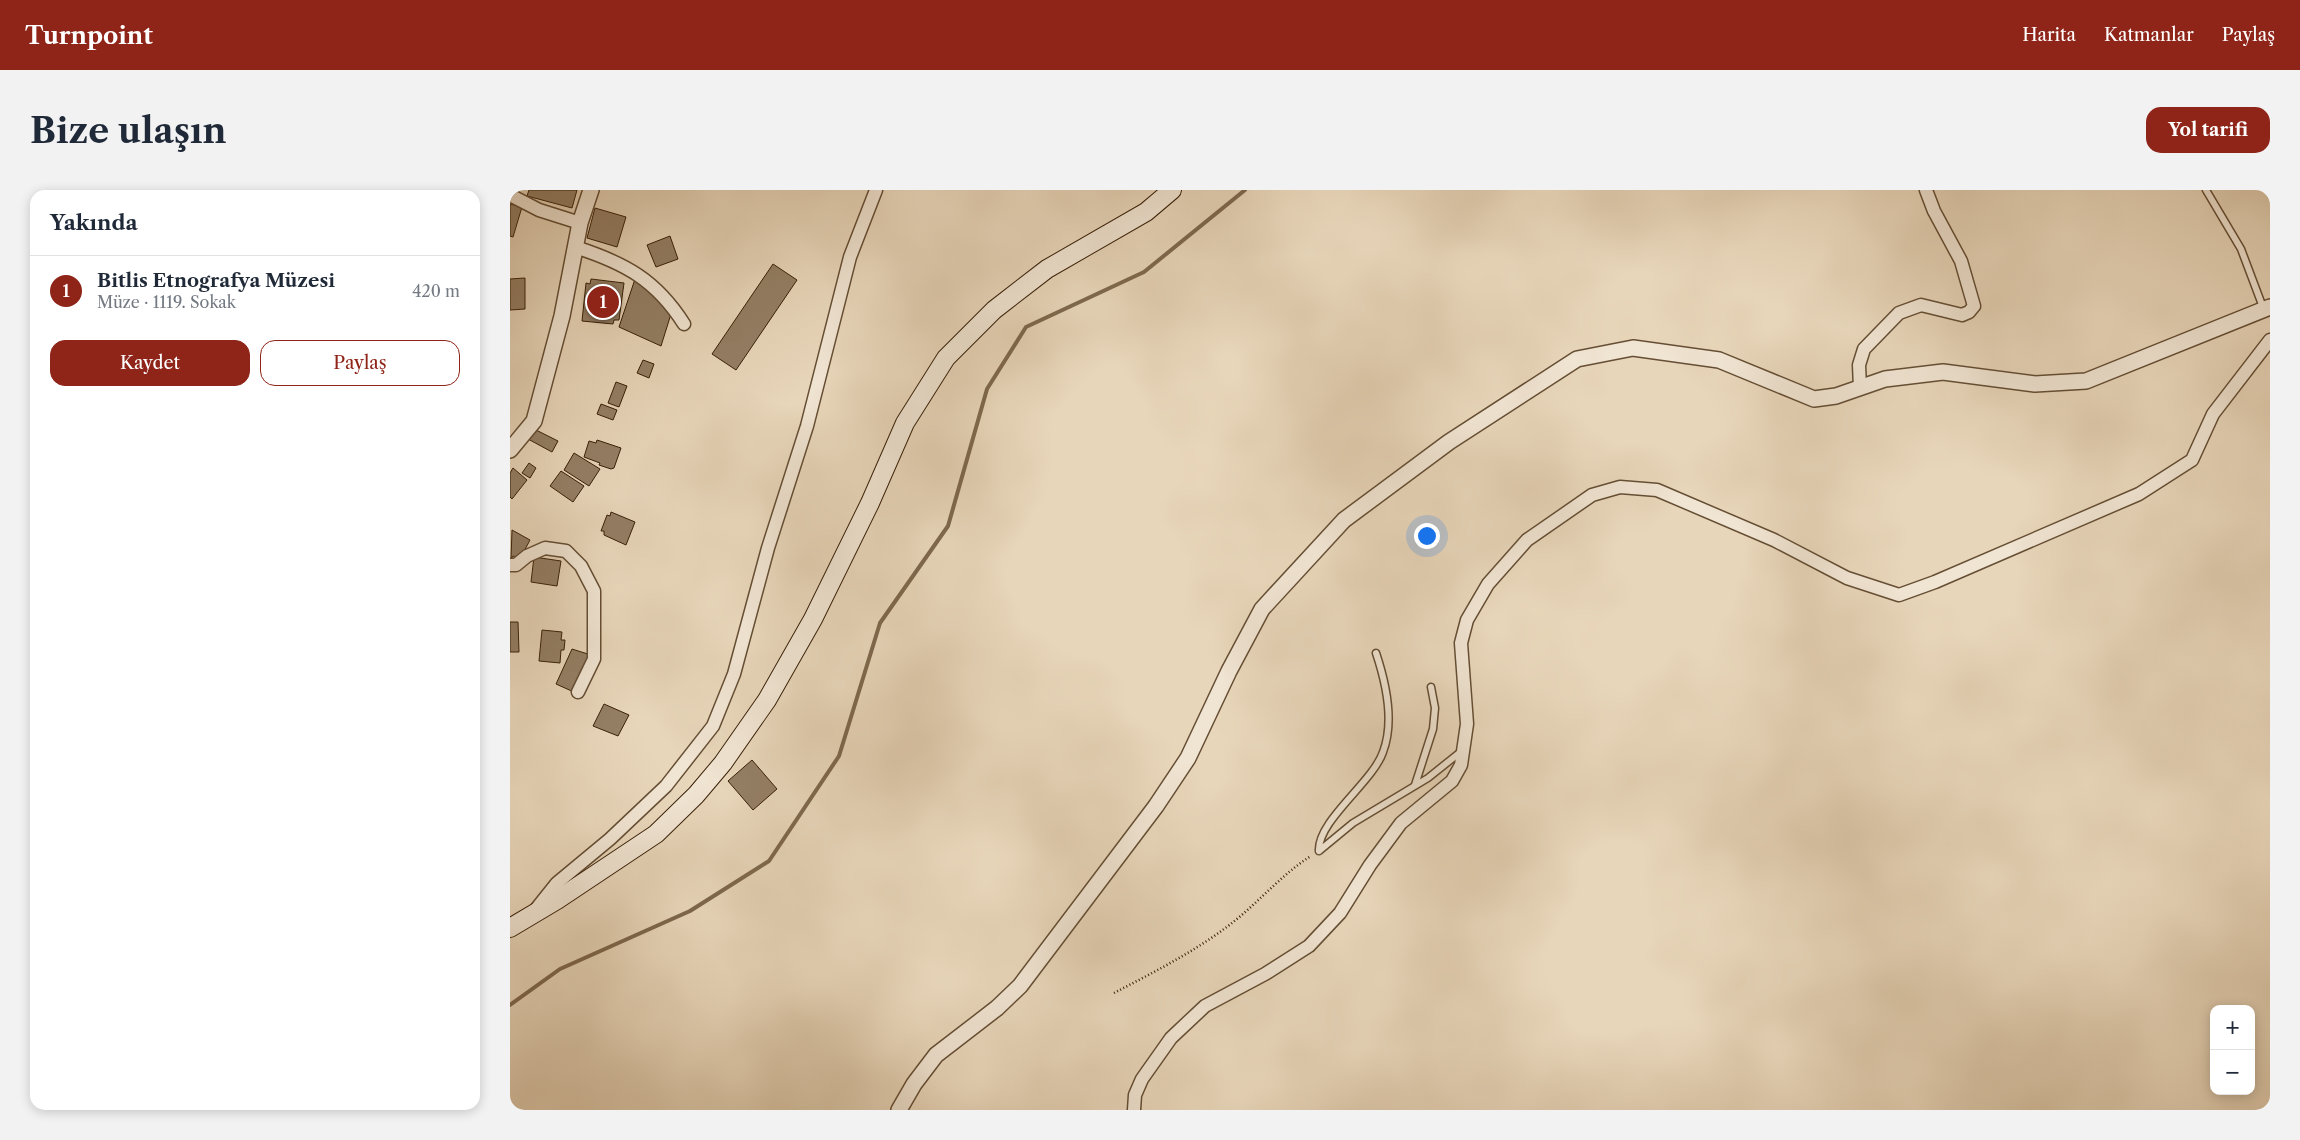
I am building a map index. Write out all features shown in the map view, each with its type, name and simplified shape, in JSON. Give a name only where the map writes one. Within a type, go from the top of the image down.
[{"type":"main road","points":[[510,928],[656,834],[696,795],[723,764],[767,700],[812,619],[870,503],[905,423],[946,358],[994,310],[1047,270],[1146,212],[1172,190]]},
{"type":"street","points":[[510,450],[534,421],[562,316],[580,223],[590,190]]},
{"type":"street","points":[[532,915],[557,883],[610,840],[666,786],[712,726],[734,674],[768,548],[806,426],[850,257],[876,190]]},
{"type":"street","points":[[1860,388],[1859,365],[1864,349],[1899,313],[1921,304],[1962,315],[1969,312],[1974,306],[1962,261],[1934,211],[1926,190]]},
{"type":"street","points":[[510,195],[540,210],[580,223]]},
{"type":"street","points":[[575,246],[617,262],[648,281],[664,296],[684,324]]},
{"type":"street","points":[[899,1110],[914,1084],[936,1055],[997,1008],[1020,986],[1156,806],[1188,758],[1229,671],[1262,609],[1344,520],[1449,442],[1577,359],[1633,348],[1719,360],[1814,399],[1836,396],[1885,380],[1943,372],[2035,384],[2086,381],[2267,308]]},
{"type":"street","points":[[1134,1110],[1135,1094],[1142,1080],[1171,1038],[1205,1006],[1265,974],[1309,946],[1340,913],[1370,865],[1401,823],[1452,780],[1460,766],[1467,724],[1462,643],[1468,620],[1488,584],[1527,540],[1592,495],[1620,487],[1657,490],[1774,540],[1847,578],[1899,595],[1936,582],[2139,494],[2192,460],[2213,414],[2270,340]]},
{"type":"street","points":[[510,565],[516,565],[527,556],[545,548],[566,551],[580,566],[594,591],[594,659],[578,692]]},
{"type":"lane","points":[[2206,190],[2241,249],[2267,308]]},
{"type":"lane","points":[[1319,851],[1321,840],[1330,824],[1378,762],[1385,747],[1388,731],[1387,700],[1376,653]]},
{"type":"lane","points":[[1415,785],[1433,729],[1434,708],[1431,687]]},
{"type":"lane","points":[[1319,851],[1354,823],[1428,778],[1464,749]]},
{"type":"path","points":[[1114,993],[1214,937],[1234,922],[1298,864],[1319,851]]},
{"type":"building","points":[[529,190],[577,190],[572,208],[527,196]]},
{"type":"building","points":[[510,204],[522,207],[513,237],[510,236]]},
{"type":"building","points":[[595,208],[626,217],[617,247],[587,238]]},
{"type":"building","points":[[670,236],[678,259],[656,267],[647,245]]},
{"type":"building","points":[[773,264],[797,280],[736,370],[712,354]]},
{"type":"building","points":[[636,276],[671,314],[661,346],[619,327]]},
{"type":"building","points":[[525,278],[525,309],[510,310],[510,279]]},
{"type":"building","points":[[591,279],[624,283],[619,320],[614,320],[613,324],[582,321],[586,283],[590,284]]},
{"type":"building","points":[[643,360],[654,364],[649,378],[637,373]]},
{"type":"building","points":[[616,382],[627,386],[619,407],[608,403]]},
{"type":"building","points":[[601,404],[617,410],[613,420],[597,414]]},
{"type":"building","points":[[534,429],[558,441],[552,452],[528,439]]},
{"type":"building","points":[[597,440],[621,448],[614,468],[611,469],[599,465],[600,463],[584,457],[589,441],[596,443]]},
{"type":"building","points":[[574,453],[600,469],[589,486],[564,470]]},
{"type":"building","points":[[529,463],[536,468],[530,478],[522,473]]},
{"type":"building","points":[[513,468],[527,480],[512,499],[510,497],[510,473]]},
{"type":"building","points":[[561,471],[584,486],[573,502],[550,486]]},
{"type":"building","points":[[611,512],[635,522],[626,545],[604,535],[604,531],[601,531],[607,515],[610,516]]},
{"type":"building","points":[[512,530],[530,540],[521,557],[513,556],[511,559]]},
{"type":"building","points":[[534,557],[561,561],[557,586],[531,582]]},
{"type":"building","points":[[510,622],[518,622],[519,652],[510,652]]},
{"type":"building","points":[[542,630],[562,632],[561,640],[565,640],[564,650],[561,650],[560,663],[539,661]]},
{"type":"building","points":[[572,649],[591,655],[576,693],[556,684]]},
{"type":"building","points":[[604,704],[629,715],[618,736],[593,726]]},
{"type":"building","points":[[752,760],[777,789],[753,810],[728,781]]},
{"type":"waterway","points":[[510,1005],[560,969],[690,911],[769,861],[839,756],[880,623],[948,526],[987,389],[1026,327],[1144,272],[1245,190]]},
{"type":"place","name":"Bitlis Etnografya Müzesi","points":[[603,302]]}]
